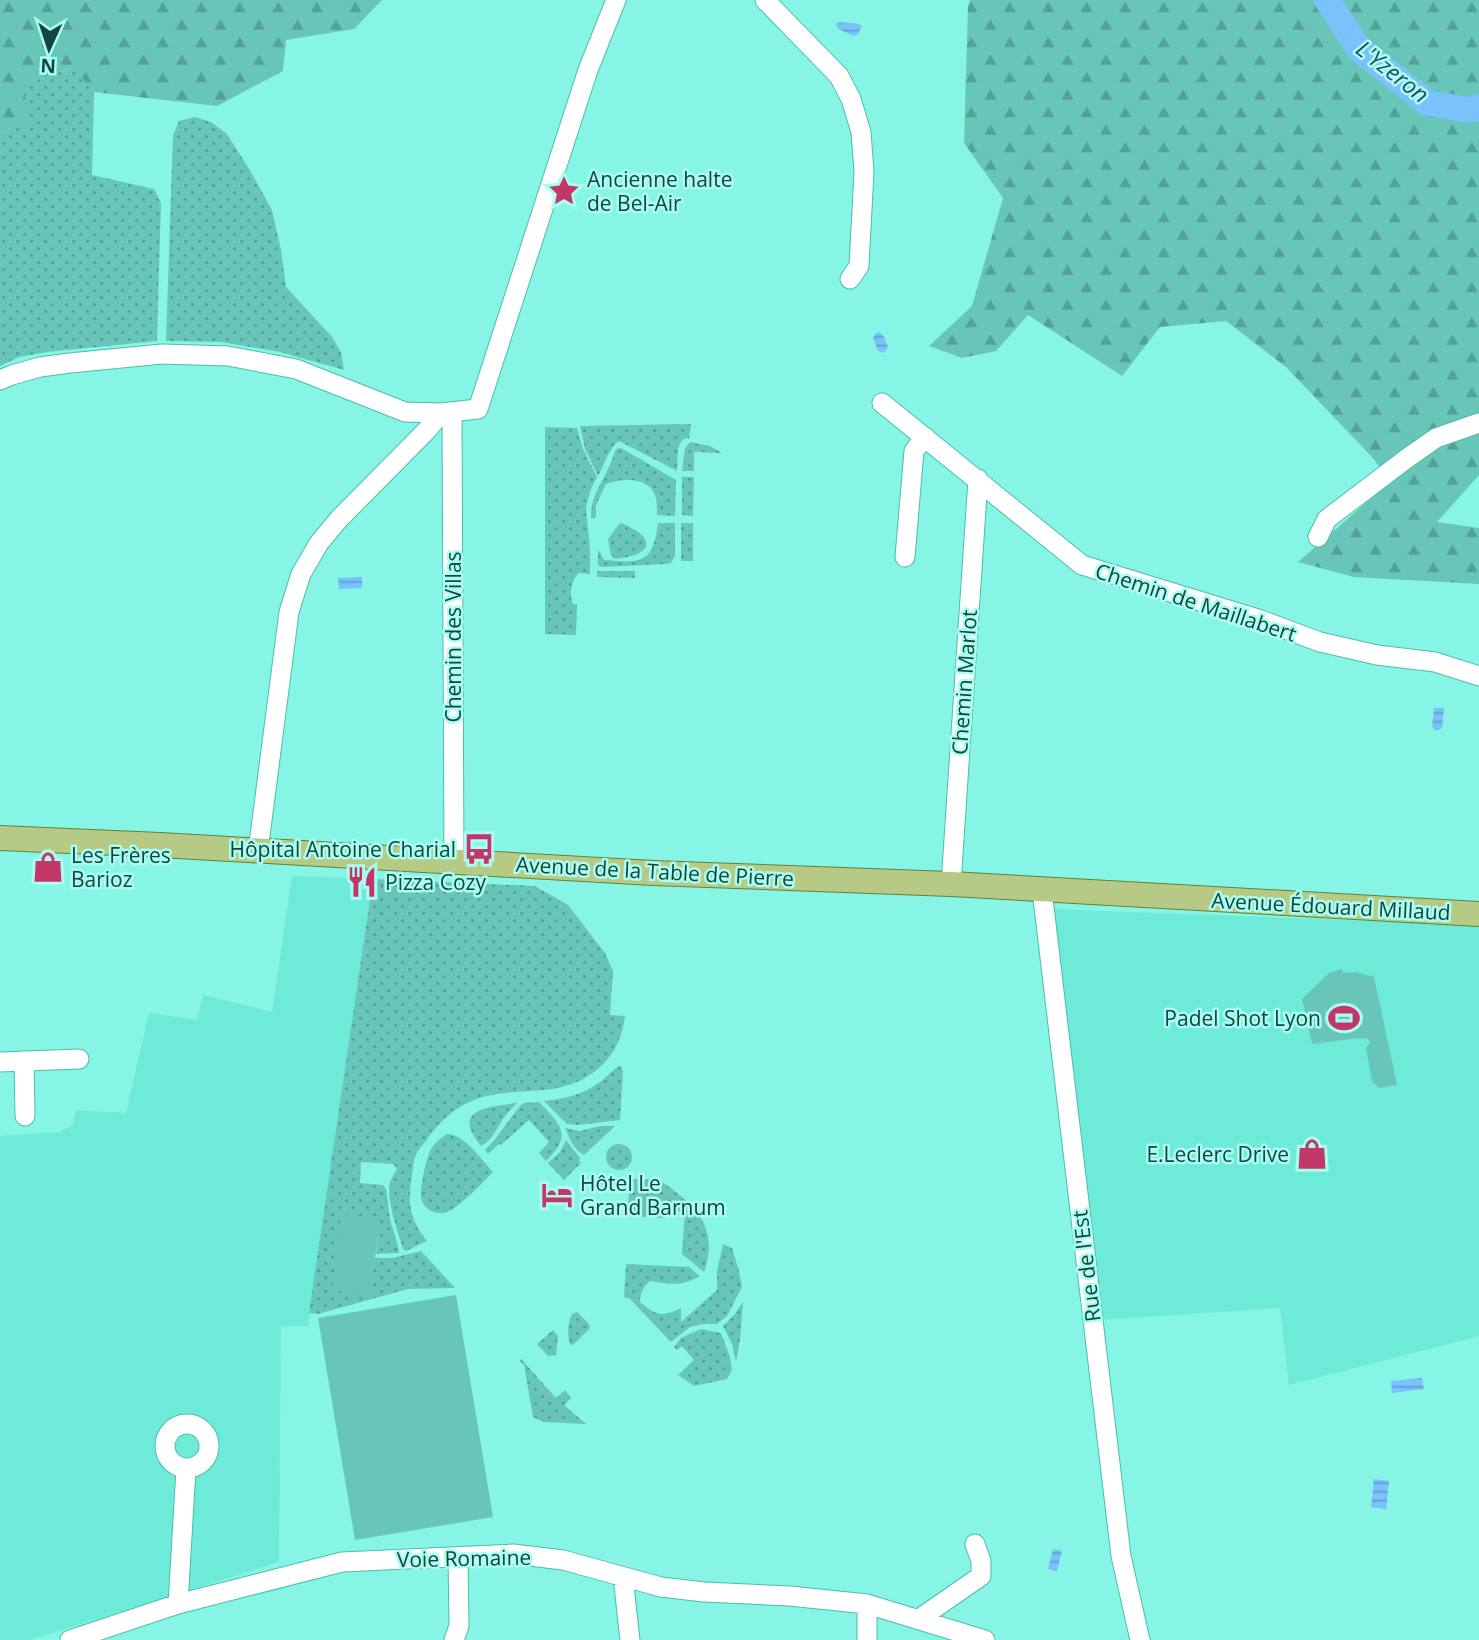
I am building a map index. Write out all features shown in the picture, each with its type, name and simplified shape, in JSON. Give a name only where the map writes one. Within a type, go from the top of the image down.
[{"type":"main road","name":"Avenue de la Table de Pierre","points":[[0,838],[653,873],[951,884],[1184,897]]},
{"type":"main road","name":"Avenue Édouard Millaud","points":[[1184,897],[1479,914]]},
{"type":"street","points":[[0,380],[40,367],[70,363],[163,354],[228,356],[296,369],[405,412],[446,413],[478,409],[588,70],[616,0]]},
{"type":"street","points":[[765,0],[839,76],[851,99],[862,132],[859,266],[850,279]]},
{"type":"street","name":"Chemin de Maillabert","points":[[883,403],[1082,565],[1258,619],[1320,642],[1377,655],[1435,662],[1479,676]]},
{"type":"street","points":[[258,851],[289,612],[301,573],[318,543],[339,519],[446,413]]},
{"type":"street","name":"Chemin des Villas","points":[[446,413],[454,861]]},
{"type":"street","points":[[1318,537],[1327,519],[1436,438],[1479,423]]},
{"type":"street","points":[[905,557],[914,451],[925,437]]},
{"type":"street","name":"Chemin Marlot","points":[[951,884],[978,479]]},
{"type":"street","name":"Rue de l'Est","points":[[1042,890],[1121,1556],[1140,1640]]},
{"type":"street","points":[[0,1062],[79,1059]]},
{"type":"street","points":[[24,1061],[25,1116]]},
{"type":"street","points":[[178,1604],[186,1469]]},
{"type":"street","points":[[919,1619],[981,1576],[981,1561],[975,1544]]},
{"type":"street","name":"Voie Romaine","points":[[70,1640],[178,1604],[342,1562],[513,1554],[563,1560],[672,1589],[867,1604],[985,1640]]},
{"type":"street","points":[[454,1640],[459,1626],[458,1557]]},
{"type":"street","points":[[623,1577],[630,1640]]},
{"type":"street","points":[[867,1604],[867,1640]]},
{"type":"shaded area","points":[[836,24],[860,24],[862,27],[857,35],[853,36],[837,28]]},
{"type":"shaded area","points":[[879,332],[888,347],[884,353],[878,351],[873,338]]},
{"type":"shaded area","points":[[362,577],[362,588],[339,589],[338,578]]},
{"type":"shaded area","points":[[1434,708],[1444,708],[1442,728],[1438,730],[1432,727]]},
{"type":"shaded area","points":[[292,876],[373,879],[308,1326],[281,1326],[279,1562],[30,1640],[0,1640],[0,1136],[59,1132],[73,1125],[76,1110],[126,1113],[149,1013],[197,1020],[203,995],[272,1012]]},
{"type":"shaded area","points":[[1051,909],[1479,925],[1479,1336],[1289,1385],[1280,1308],[1100,1320]]},
{"type":"shaded area","points":[[1422,1378],[1424,1389],[1392,1393],[1391,1381]]},
{"type":"shaded area","points":[[1374,1479],[1389,1481],[1386,1509],[1371,1507]]},
{"type":"shaded area","points":[[1053,1549],[1062,1551],[1057,1571],[1048,1569]]},
{"type":"green space","points":[[0,0],[382,0],[354,29],[286,40],[283,71],[217,106],[94,92],[73,67],[22,85],[31,125],[0,132]]},
{"type":"green space","points":[[970,0],[1479,0],[1479,475],[1437,522],[1479,528],[1479,584],[1354,577],[1298,562],[1391,481],[1371,456],[1286,367],[1226,321],[1160,327],[1122,376],[1028,315],[996,351],[962,358],[929,346],[972,306],[1003,198],[964,143]]},
{"type":"green space","points":[[74,67],[94,92],[92,175],[154,189],[161,203],[157,341],[47,352],[19,357],[0,366],[0,132],[30,124],[21,85]]},
{"type":"green space","points":[[195,117],[211,122],[227,134],[251,172],[272,210],[286,287],[332,337],[341,352],[344,370],[280,352],[221,342],[166,341],[173,135],[179,121]]},
{"type":"green space","points":[[691,424],[689,439],[682,440],[678,448],[677,471],[619,441],[609,452],[598,476],[585,449],[580,426]]},
{"type":"green space","points":[[545,427],[577,428],[583,449],[597,477],[586,507],[590,574],[579,573],[572,588],[573,604],[577,605],[576,635],[545,634]]},
{"type":"green space","points":[[690,442],[710,446],[722,453],[694,452],[694,471],[682,471],[685,448]]},
{"type":"green space","points":[[621,448],[676,480],[675,516],[657,515],[653,491],[642,482],[627,480],[606,484],[596,505],[596,516],[591,518],[595,495],[616,449]]},
{"type":"green space","points":[[682,477],[694,477],[693,516],[682,515]]},
{"type":"green space","points":[[622,523],[642,535],[646,546],[639,553],[615,559],[611,555],[608,539]]},
{"type":"green space","points":[[658,523],[675,523],[675,556],[671,563],[602,567],[598,565],[598,550],[605,560],[629,561],[644,558],[653,546]]},
{"type":"green space","points":[[681,523],[693,523],[693,561],[681,561]]},
{"type":"green space","points":[[597,571],[635,571],[635,578],[597,577]]},
{"type":"green space","points":[[373,879],[535,886],[568,905],[605,953],[613,971],[610,1015],[625,1016],[618,1043],[611,1055],[592,1074],[566,1086],[473,1100],[450,1114],[437,1127],[417,1153],[411,1186],[413,1219],[427,1241],[406,1251],[403,1249],[393,1216],[389,1190],[397,1169],[393,1164],[361,1162],[360,1183],[383,1185],[386,1189],[390,1219],[399,1250],[399,1253],[376,1254],[380,1219],[370,1295],[375,1258],[392,1258],[421,1251],[455,1288],[408,1289],[318,1314],[309,1313]]},
{"type":"green space","name":"Padel Shot Lyon","points":[[1342,969],[1343,973],[1356,972],[1374,977],[1397,1085],[1379,1088],[1372,1081],[1366,1048],[1370,1043],[1368,1039],[1312,1044],[1302,999],[1329,973]]},
{"type":"green space","points":[[619,1066],[623,1071],[620,1120],[567,1124],[544,1101],[585,1091]]},
{"type":"green space","points":[[539,1102],[561,1130],[559,1144],[546,1161],[539,1153],[549,1142],[529,1120],[488,1154],[485,1150],[523,1103]]},
{"type":"green space","points":[[517,1103],[490,1139],[481,1146],[472,1134],[469,1124],[471,1117],[485,1109]]},
{"type":"green space","points":[[600,1126],[615,1126],[584,1155],[570,1140],[565,1128],[580,1131]]},
{"type":"green space","points":[[447,1134],[460,1138],[493,1172],[458,1205],[447,1212],[439,1213],[424,1205],[421,1187],[431,1149]]},
{"type":"green space","points":[[566,1140],[581,1163],[564,1180],[548,1163],[560,1152]]},
{"type":"green space","points":[[619,1144],[628,1148],[632,1157],[628,1166],[619,1170],[610,1166],[606,1157],[610,1148]]},
{"type":"green space","points":[[589,1175],[604,1179],[658,1181],[687,1201],[706,1228],[709,1248],[704,1272],[682,1254],[685,1212],[666,1211],[665,1218],[628,1216],[629,1186],[588,1184]]},
{"type":"green space","points":[[341,1213],[380,1219],[370,1295],[332,1290]]},
{"type":"green space","points":[[723,1244],[732,1248],[742,1287],[727,1316],[717,1324],[690,1327],[671,1342],[629,1298],[624,1297],[626,1264],[689,1267],[700,1276],[681,1283],[650,1281],[642,1290],[640,1299],[640,1302],[659,1314],[681,1308],[681,1322],[717,1290],[717,1271]]},
{"type":"green space","points":[[456,1295],[493,1517],[355,1540],[318,1318]]},
{"type":"green space","points":[[743,1302],[736,1362],[732,1344],[723,1326]]},
{"type":"green space","points":[[577,1312],[590,1328],[573,1345],[569,1341],[569,1324],[572,1314]]},
{"type":"green space","points":[[701,1329],[721,1333],[732,1370],[727,1379],[694,1386],[678,1375],[694,1360],[682,1346],[677,1350],[674,1347],[681,1338]]},
{"type":"green space","points":[[553,1330],[558,1336],[556,1355],[548,1356],[537,1344]]},
{"type":"green space","points":[[521,1359],[556,1398],[565,1390],[571,1398],[564,1405],[586,1424],[543,1422],[533,1417]]},
{"type":"waterway","name":"L'Yzeron","points":[[1327,0],[1359,49],[1428,103],[1470,110],[1479,107]]},
{"type":"place","name":"Ancienne halte de Bel-Air","points":[[564,191]]},
{"type":"place","name":"Hôpital Antoine Charial","points":[[479,849]]},
{"type":"place","name":"Les Frères Barioz","points":[[48,867]]},
{"type":"place","name":"Pizza Cozy","points":[[362,882]]},
{"type":"place","name":"Padel Shot Lyon","points":[[1344,1018]]},
{"type":"place","name":"E.Leclerc Drive","points":[[1312,1154]]},
{"type":"place","name":"Hôtel Le Grand Barnum","points":[[557,1195]]}]
